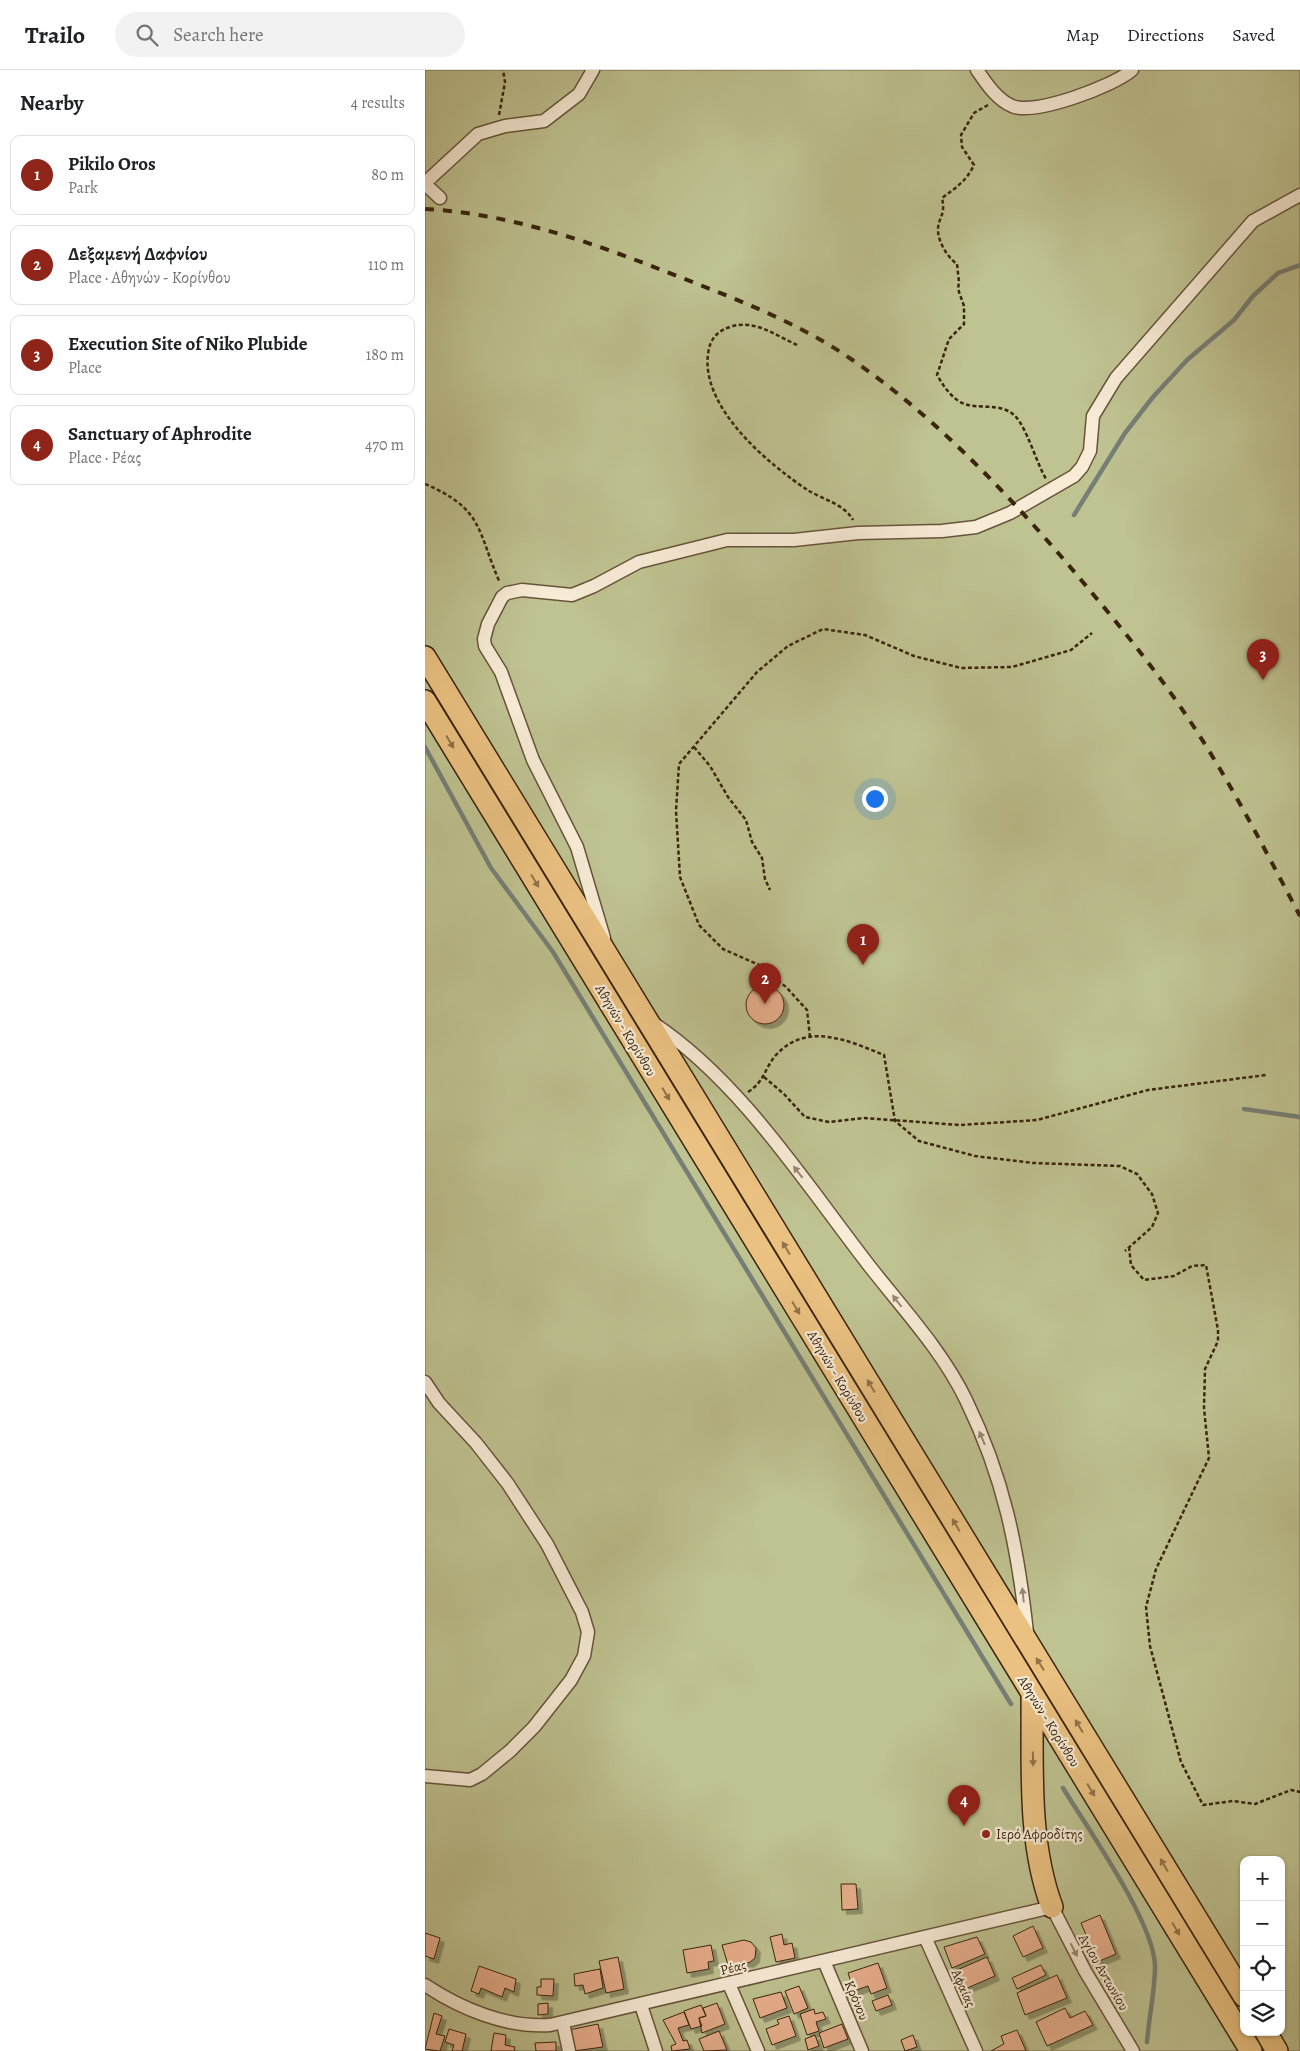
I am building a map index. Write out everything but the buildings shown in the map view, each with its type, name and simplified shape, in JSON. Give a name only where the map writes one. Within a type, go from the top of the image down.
[{"type":"highway","name":"Αθηνών - Κορίνθου","points":[[425,657],[1241,1991]]},
{"type":"highway","name":"Αθηνών - Κορίνθου","points":[[425,701],[1251,2051]]},
{"type":"highway","points":[[1032,1693],[1034,1810],[1041,1868],[1052,1907]]},
{"type":"highway","points":[[1268,2036],[1277,2051]]},
{"type":"street","points":[[440,198],[425,184],[478,134],[544,121],[579,94],[593,70]]},
{"type":"street","points":[[977,70],[998,95],[1013,107],[1042,107],[1092,92],[1132,70]]},
{"type":"street","points":[[608,956],[597,910],[577,847],[533,760],[501,672],[485,646],[484,639],[488,624],[498,602],[507,593],[539,590],[572,594],[594,586],[639,562],[714,542],[727,540],[794,540],[858,533],[942,531],[975,527],[1011,513],[1073,476],[1082,467],[1090,451],[1093,416],[1116,378],[1253,221],[1300,195]]},
{"type":"street","points":[[646,1018],[686,1048],[739,1098],[932,1346],[966,1399],[995,1467],[1006,1501],[1021,1578],[1028,1643]]},
{"type":"street","points":[[425,1382],[439,1404],[476,1443],[547,1544],[582,1612],[588,1632],[584,1656],[571,1680],[535,1727],[510,1751],[482,1774],[470,1780],[425,1776]]},
{"type":"street","name":"Ρέας","points":[[425,1985],[447,1998],[509,2022],[530,2026],[563,2023],[1052,1907]]},
{"type":"street","name":"Αγίου Αντωνίου","points":[[1052,1907],[1085,1971],[1133,2051]]},
{"type":"street","name":"Αφαίας","points":[[925,1937],[976,2051]]},
{"type":"street","name":"Κρόνου","points":[[824,1961],[862,2051]]},
{"type":"street","points":[[729,1984],[758,2051]]},
{"type":"street","points":[[641,2005],[656,2051]]},
{"type":"street","points":[[563,2023],[569,2051]]},
{"type":"path","points":[[497,129],[505,82],[503,70]]},
{"type":"path","points":[[998,95],[992,103],[974,113],[961,135],[962,147],[974,165],[967,179],[941,198],[944,208],[938,229],[948,258],[957,264],[959,282],[957,289],[964,306],[965,316],[964,324],[949,339],[937,375],[960,402],[969,406],[998,408],[1015,416],[1051,489]]},
{"type":"path","points":[[797,345],[756,326],[736,325],[725,328],[716,333],[709,346],[708,377],[722,409],[744,435],[787,476],[821,498],[843,508],[851,517],[858,533]]},
{"type":"path","points":[[425,484],[459,502],[475,518],[495,572],[507,593]]},
{"type":"path","points":[[810,1038],[807,1010],[786,987],[759,965],[723,949],[699,925],[680,877],[676,811],[679,764],[757,672],[788,646],[823,629],[865,635],[914,656],[961,668],[1012,667],[1071,650],[1092,633]]},
{"type":"path","points":[[694,747],[710,766],[728,797],[747,820],[752,842],[763,858],[765,879],[770,890]]},
{"type":"path","points":[[739,1098],[759,1084],[776,1055],[798,1040],[826,1035],[884,1055],[895,1121],[919,1141],[975,1156],[1033,1163],[1120,1166],[1137,1174],[1152,1194],[1158,1213],[1152,1227],[1125,1251]]},
{"type":"path","points":[[764,1077],[784,1094],[805,1117],[829,1122],[864,1118],[960,1124],[1037,1120],[1148,1090],[1266,1075]]},
{"type":"path","points":[[1129,1247],[1131,1265],[1143,1280],[1174,1276],[1192,1266],[1207,1265],[1218,1330],[1218,1341],[1205,1369],[1204,1376],[1204,1408],[1209,1458],[1156,1569],[1146,1607],[1150,1646],[1181,1762],[1203,1805],[1233,1801],[1255,1804],[1291,1790],[1300,1792]]},
{"type":"green space","points":[[425,70],[1300,70],[1300,2051],[425,2051]]},
{"type":"waterway","points":[[1074,515],[1125,433],[1153,397],[1187,360],[1234,320],[1253,296],[1278,273],[1300,265]]},
{"type":"waterway","points":[[425,747],[491,868],[553,952],[1011,1704]]},
{"type":"waterway","points":[[1244,1109],[1300,1117]]},
{"type":"waterway","points":[[1063,1788],[1132,1901],[1152,1947],[1155,1975],[1147,2042]]},
{"type":"railway","points":[[425,209],[485,216],[574,238],[733,298],[782,320],[829,345],[851,359],[910,404],[938,428],[1017,507],[1066,562],[1146,660],[1176,700],[1220,768],[1300,916]]},
{"type":"place","name":"Execution Site of Niko Plubide","points":[[1263,680]]},
{"type":"place","name":"Pikilo Oros","points":[[863,965]]},
{"type":"place","name":"Δεξαμενή Δαφνίου","points":[[765,1004]]},
{"type":"place","name":"Sanctuary of Aphrodite","points":[[964,1826]]},
{"type":"place","name":"Ιερό Αφροδίτης","points":[[986,1834]]}]
